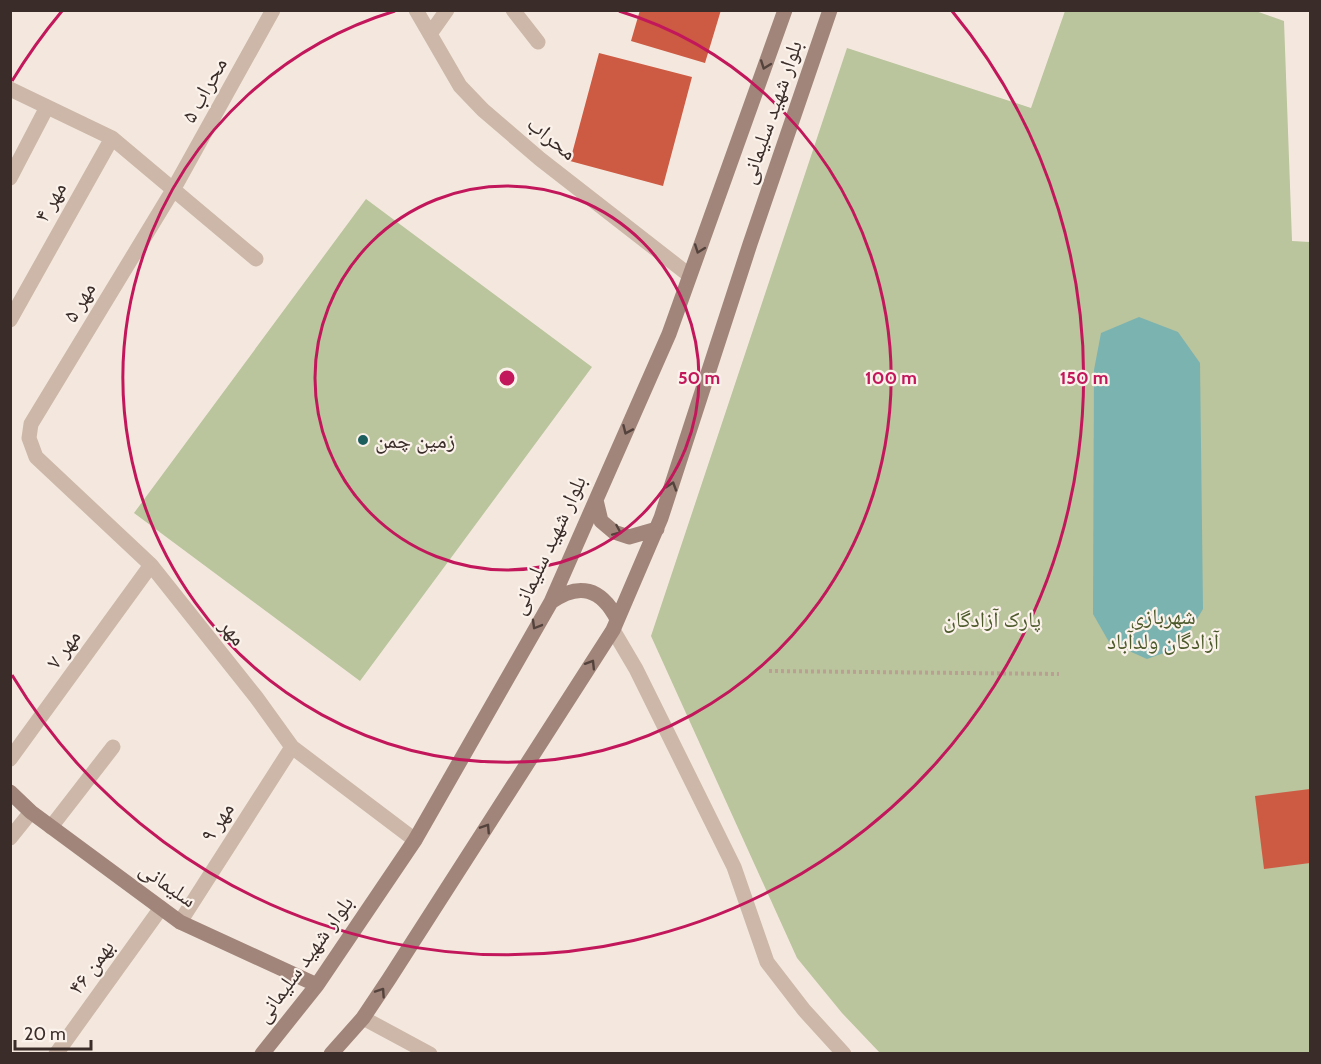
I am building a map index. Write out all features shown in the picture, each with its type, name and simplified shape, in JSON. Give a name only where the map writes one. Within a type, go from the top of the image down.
[{"type":"main road","name":"بلوار شهید سلیمانی","points":[[262,1053],[317,985],[415,840],[539,619],[551,602],[669,334],[785,10]]},
{"type":"main road","name":"بلوار شهید سلیمانی","points":[[331,1053],[363,1018],[615,624],[657,529],[830,10]]},
{"type":"main road","points":[[596,500],[601,521],[614,532],[629,537],[657,529]]},
{"type":"main road","points":[[551,602],[564,592],[580,590],[596,594],[609,604],[615,624]]},
{"type":"main road","name":"سلیمانی","points":[[10,792],[31,813],[180,922],[317,985]]},
{"type":"street","name":"محراب ۵","points":[[173,190],[273,10]]},
{"type":"street","name":"محراب","points":[[416,10],[460,86],[483,110],[540,159],[689,275]]},
{"type":"street","points":[[430,34],[447,10]]},
{"type":"street","points":[[513,10],[538,42]]},
{"type":"street","points":[[10,89],[112,138],[256,259]]},
{"type":"street","points":[[10,178],[47,107]]},
{"type":"street","name":"مهر ۴","points":[[10,320],[112,138]]},
{"type":"street","name":"مهر ۵","points":[[29,438],[31,424],[173,190]]},
{"type":"street","name":"مهر","points":[[29,438],[36,457],[151,566],[256,697],[292,747],[415,840]]},
{"type":"street","name":"مهر ۷","points":[[10,759],[151,566]]},
{"type":"street","points":[[615,624],[734,867],[767,962],[804,1010],[844,1053]]},
{"type":"street","points":[[51,827],[113,747]]},
{"type":"street","name":"مهر ۹","points":[[180,922],[292,747]]},
{"type":"street","points":[[10,838],[31,813]]},
{"type":"street","name":"بهمن ۴۶","points":[[56,1053],[161,908]]},
{"type":"street","points":[[363,1018],[430,1053]]},
{"type":"path","points":[[769,671],[1059,674]]},
{"type":"green space","name":"پارک آزادگان","points":[[1253,10],[1284,21],[1292,241],[1310,242],[1310,1053],[880,1053],[842,1013],[797,958],[651,636],[847,48],[1031,108],[1065,11]]},
{"type":"green space","name":"زمین چمن","points":[[366,199],[592,367],[360,681],[134,513]]},
{"type":"water","points":[[1139,317],[1178,332],[1200,363],[1203,609],[1180,647],[1147,659],[1109,642],[1093,614],[1094,370],[1101,333]]},
{"type":"building","points":[[640,10],[721,10],[705,63],[631,41]]},
{"type":"building","points":[[599,53],[692,77],[663,186],[570,161]]},
{"type":"building","points":[[1310,789],[1310,863],[1264,869],[1255,796]]},
{"type":"place","name":"زمین چمن","points":[[363,440]]},
{"type":"park label","name":"شهربازی آزادگان ولدآباد","points":[[1163,628]]}]
